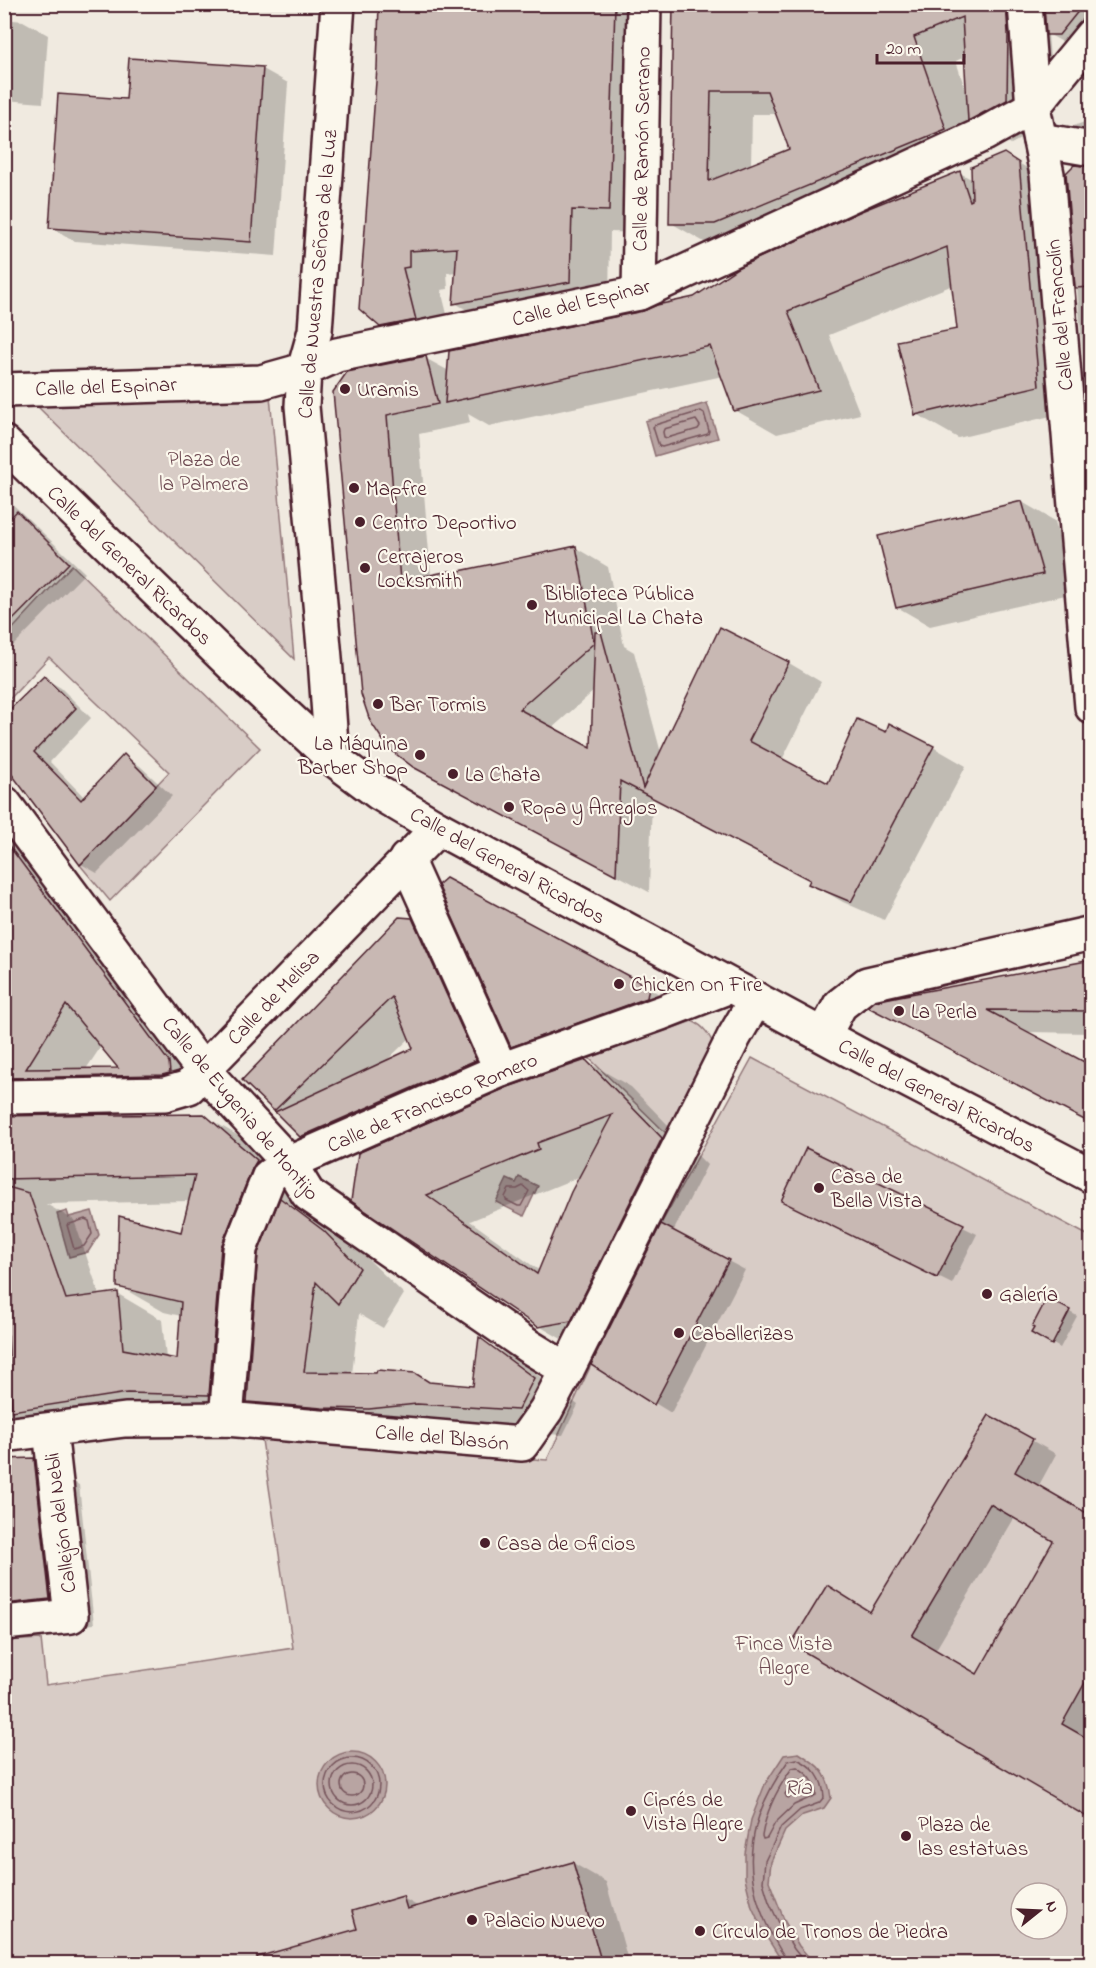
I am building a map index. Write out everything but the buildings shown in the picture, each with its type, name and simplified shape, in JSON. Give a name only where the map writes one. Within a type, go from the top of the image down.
[{"type":"street","name":"Calle de Nuestra Señora de la Luz","points":[[332,758],[302,406],[304,370],[315,330],[338,4]]},
{"type":"street","name":"Calle de Ramón Serrano","points":[[639,293],[644,4]]},
{"type":"street","name":"Calle del Francolín","points":[[1025,4],[1033,107],[1047,174],[1092,707]]},
{"type":"street","name":"Calle del Espinar","points":[[4,390],[261,382],[304,370],[337,355],[639,293],[984,134],[1033,107],[1092,35]]},
{"type":"street","points":[[1040,140],[1092,149]]},
{"type":"street","name":"Calle del General Ricardos","points":[[4,443],[251,683],[332,758],[379,793],[438,828],[743,992],[1092,1176]]},
{"type":"street","name":"Calle de Eugenia de Montijo","points":[[4,803],[203,1070],[289,1163],[309,1194],[528,1346],[567,1370]]},
{"type":"street","name":"Calle de Melisa","points":[[4,1097],[165,1094],[189,1087],[438,828]]},
{"type":"street","points":[[406,859],[501,1070]]},
{"type":"street","points":[[824,1035],[840,1005],[867,984],[1092,933]]},
{"type":"street","name":"Calle de Francisco Romero","points":[[226,1419],[240,1249],[269,1176],[289,1163],[501,1070],[661,1013],[743,992]]},
{"type":"street","name":"Calle del Blasón","points":[[4,1435],[125,1420],[226,1419],[522,1444],[546,1410],[567,1370],[734,1037],[743,992]]},
{"type":"street","name":"Callejón del Nebli","points":[[4,1623],[71,1616],[50,1430]]},
{"type":"green space","name":"Plaza de la Palmera","points":[[270,396],[294,659],[35,404]]},
{"type":"green space","points":[[72,565],[260,748],[110,901],[80,865],[169,772],[49,657],[5,704],[5,637]]},
{"type":"green space","points":[[692,1021],[706,1031],[714,1046],[668,1135],[589,1058]]},
{"type":"green space","name":"Finca Vista Alegre","points":[[752,1058],[1091,1237],[1091,1963],[5,1964],[5,1641],[41,1639],[46,1685],[293,1648],[262,1440],[547,1460],[661,1224]]},
{"type":"water","points":[[707,403],[718,438],[655,456],[645,421]]},
{"type":"water","points":[[519,1177],[538,1186],[524,1216],[496,1202],[507,1179],[516,1183]]},
{"type":"water","points":[[67,1211],[69,1217],[92,1211],[99,1235],[88,1252],[69,1257],[57,1214]]},
{"type":"water","points":[[345,1752],[359,1752],[371,1757],[380,1766],[385,1785],[383,1798],[376,1809],[359,1818],[345,1818],[333,1813],[324,1804],[319,1792],[319,1778],[324,1766],[333,1757]]},
{"type":"water","name":"Ría","points":[[799,1753],[822,1771],[828,1782],[831,1798],[824,1808],[803,1815],[785,1831],[771,1862],[769,1881],[785,1922],[799,1946],[814,1963],[783,1963],[764,1933],[752,1907],[745,1878],[745,1853],[751,1820],[765,1784],[784,1755]]},
{"type":"place","name":"Uramis","points":[[345,389]]},
{"type":"place","name":"Mapfre","points":[[354,488]]},
{"type":"place","name":"Centro Deportivo","points":[[360,522]]},
{"type":"place","name":"Cerrajeros Locksmith","points":[[365,568]]},
{"type":"place","name":"Biblioteca Pública Municipal La Chata","points":[[532,605]]},
{"type":"place","name":"Bar Tormis","points":[[378,704]]},
{"type":"place","name":"La Máquina Barber Shop","points":[[420,755]]},
{"type":"place","name":"La Chata","points":[[453,774]]},
{"type":"place","name":"Ropa y Arreglos","points":[[509,807]]},
{"type":"place","name":"Chicken On Fire","points":[[619,984]]},
{"type":"place","name":"La Perla","points":[[899,1011]]},
{"type":"place","name":"Casa de Bella Vista","points":[[819,1188]]},
{"type":"place","name":"Galería","points":[[987,1294]]},
{"type":"place","name":"Caballerizas","points":[[679,1333]]},
{"type":"place","name":"Casa de Oficios","points":[[485,1543]]},
{"type":"place","name":"Ciprés de Vista Alegre","points":[[631,1811]]},
{"type":"place","name":"Plaza de las estatuas","points":[[906,1836]]},
{"type":"place","name":"Palacio Nuevo","points":[[472,1920]]},
{"type":"place","name":"Círculo de Tronos de Piedra","points":[[700,1931]]}]
